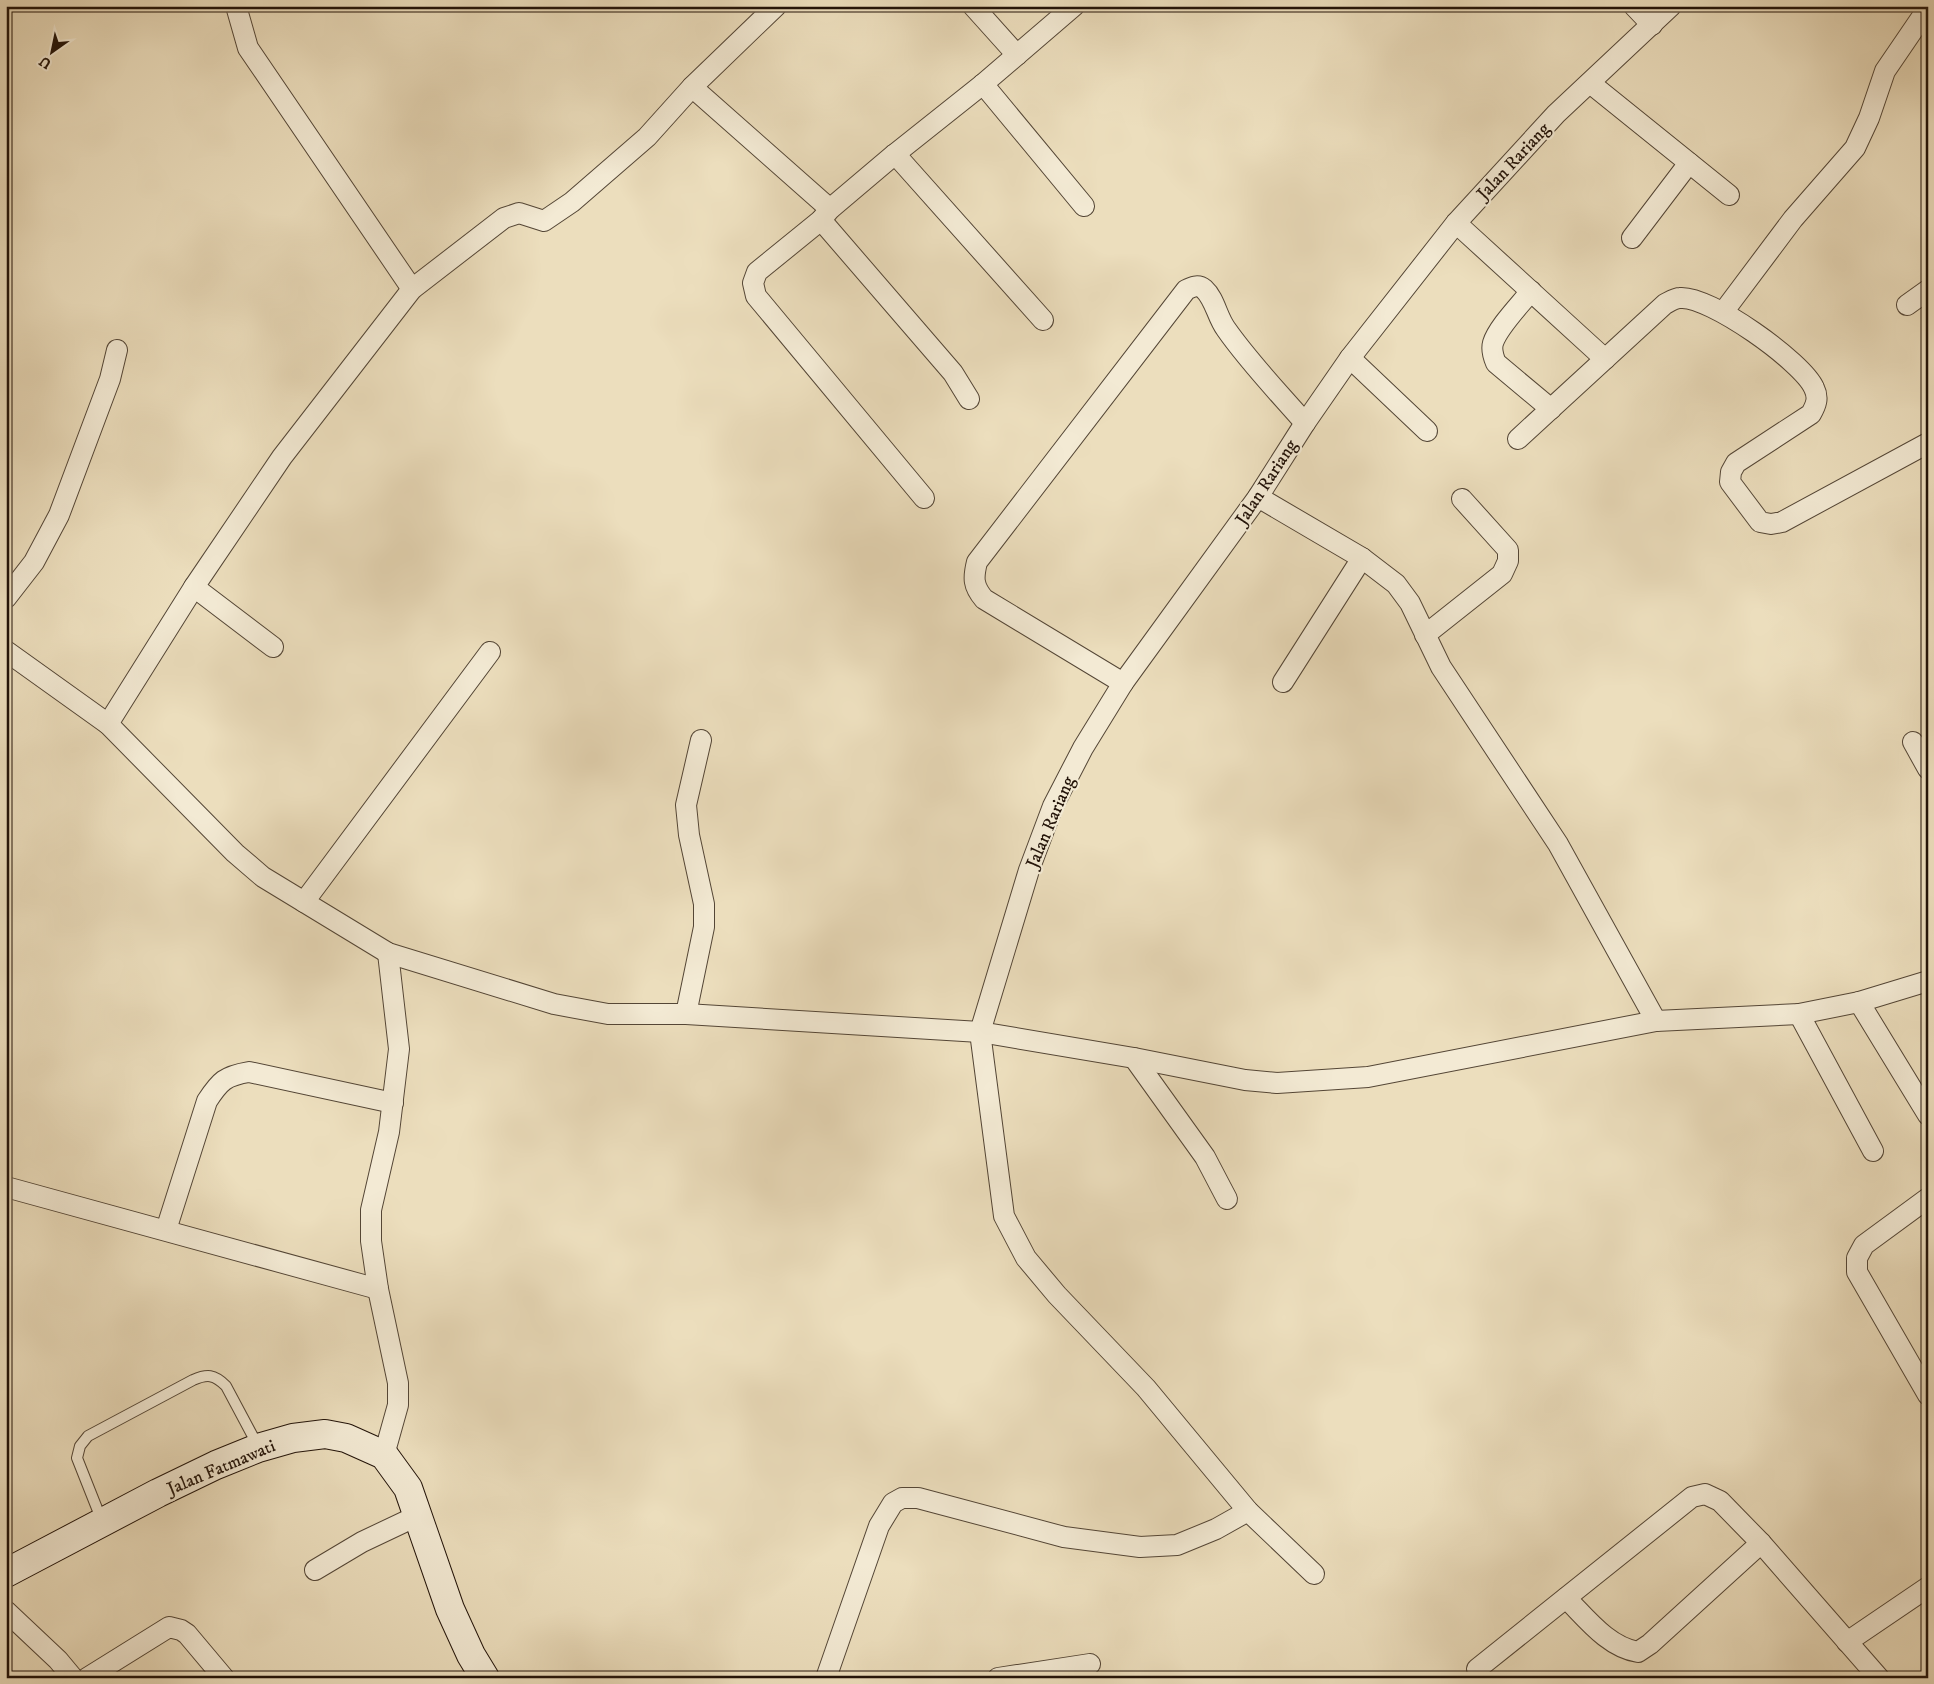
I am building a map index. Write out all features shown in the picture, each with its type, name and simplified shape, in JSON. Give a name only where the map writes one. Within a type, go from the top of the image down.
[{"type":"street","points":[[236,6],[248,48],[412,288]]},
{"type":"street","points":[[108,724],[194,587],[282,456],[412,288],[504,218],[519,213],[544,221],[572,202],[647,137],[692,87],[776,6]]},
{"type":"street","points":[[973,6],[1017,55]]},
{"type":"street","points":[[924,498],[756,296],[753,283],[757,272],[895,154],[983,84],[1074,6]]},
{"type":"street","points":[[1634,6],[1652,25]]},
{"type":"street","name":"Jalan Rariang","points":[[980,1032],[1029,870],[1053,806],[1083,748],[1123,683],[1258,497],[1305,423],[1350,358],[1456,222],[1556,114],[1671,6]]},
{"type":"street","points":[[1724,311],[1793,219],[1855,148],[1885,71],[1928,8]]},
{"type":"street","points":[[1590,83],[1729,195]]},
{"type":"street","points":[[983,84],[1084,206]]},
{"type":"street","points":[[692,87],[825,214],[953,373],[969,399]]},
{"type":"street","points":[[895,154],[1043,320]]},
{"type":"street","points":[[1632,238],[1689,163]]},
{"type":"street","points":[[1456,222],[1605,359]]},
{"type":"street","points":[[1123,683],[984,599],[975,589],[977,562],[1186,290],[1194,286],[1202,288],[1210,296],[1224,327],[1305,423]]},
{"type":"street","points":[[1907,305],[1928,290]]},
{"type":"street","points":[[1531,291],[1500,331],[1493,343],[1492,352],[1496,363],[1551,409]]},
{"type":"street","points":[[1518,439],[1665,304],[1680,298],[1701,302],[1724,311],[1791,361],[1814,388],[1817,402],[1811,414],[1736,463],[1731,472],[1730,482],[1760,522],[1771,524],[1782,522],[1928,444]]},
{"type":"street","points":[[6,598],[34,562],[59,515],[110,379],[117,350]]},
{"type":"street","points":[[1350,358],[1427,431]]},
{"type":"street","points":[[1258,497],[1362,558],[1396,584],[1410,603],[1441,667],[1558,844],[1656,1021]]},
{"type":"street","points":[[1425,635],[1502,574],[1508,561],[1508,550],[1462,499]]},
{"type":"street","points":[[1282,682],[1362,558]]},
{"type":"street","points":[[194,587],[273,647]]},
{"type":"street","points":[[6,651],[108,724],[235,853],[263,877],[304,902],[388,952],[554,1004],[608,1014],[686,1014],[980,1032],[1134,1058],[1245,1080],[1277,1083],[1368,1077],[1656,1021],[1798,1014],[1859,1002],[1928,981]]},
{"type":"street","points":[[304,902],[490,652]]},
{"type":"street","points":[[686,1014],[704,927],[704,904],[689,835],[686,805],[701,740]]},
{"type":"street","points":[[1913,742],[1928,769]]},
{"type":"street","points":[[384,1455],[398,1405],[398,1383],[378,1289],[371,1241],[371,1210],[379,1179],[393,1102],[399,1049],[388,952]]},
{"type":"street","points":[[1859,1002],[1928,1115]]},
{"type":"street","points":[[1798,1014],[1873,1151]]},
{"type":"street","points":[[980,1032],[1004,1216],[1026,1258],[1057,1295],[1146,1388],[1248,1511],[1314,1574]]},
{"type":"street","points":[[1134,1058],[1205,1157],[1227,1199]]},
{"type":"street","points":[[166,1230],[207,1101],[218,1084],[233,1075],[249,1072],[393,1102]]},
{"type":"street","points":[[6,1186],[378,1289]]},
{"type":"street","points":[[1925,1206],[1864,1245],[1857,1262],[1857,1272],[1922,1370],[1928,1395]]},
{"type":"street","name":"Jalan Fatmawati","points":[[6,1573],[216,1465],[258,1448],[293,1438],[325,1434],[346,1438],[384,1455],[408,1488],[419,1515],[450,1609],[471,1655],[485,1678]]},
{"type":"street","points":[[1476,1669],[1699,1494],[1712,1495],[1720,1501],[1761,1543],[1879,1678]]},
{"type":"street","points":[[826,1678],[879,1526],[893,1503],[902,1498],[918,1498],[1064,1537],[1140,1547],[1177,1544],[1216,1529],[1248,1511]]},
{"type":"street","points":[[315,1570],[362,1542],[419,1515]]},
{"type":"street","points":[[1566,1598],[1605,1636],[1623,1649],[1638,1652],[1650,1644],[1761,1543]]},
{"type":"street","points":[[1847,1642],[1928,1587]]},
{"type":"street","points":[[6,1611],[58,1660],[73,1678]]},
{"type":"street","points":[[86,1678],[169,1627],[181,1630],[187,1634],[224,1678]]},
{"type":"street","points":[[998,1678],[1090,1664]]},
{"type":"lane","points":[[103,1522],[77,1458],[80,1446],[88,1436],[193,1380],[207,1374],[218,1378],[226,1386],[258,1448]]}]
